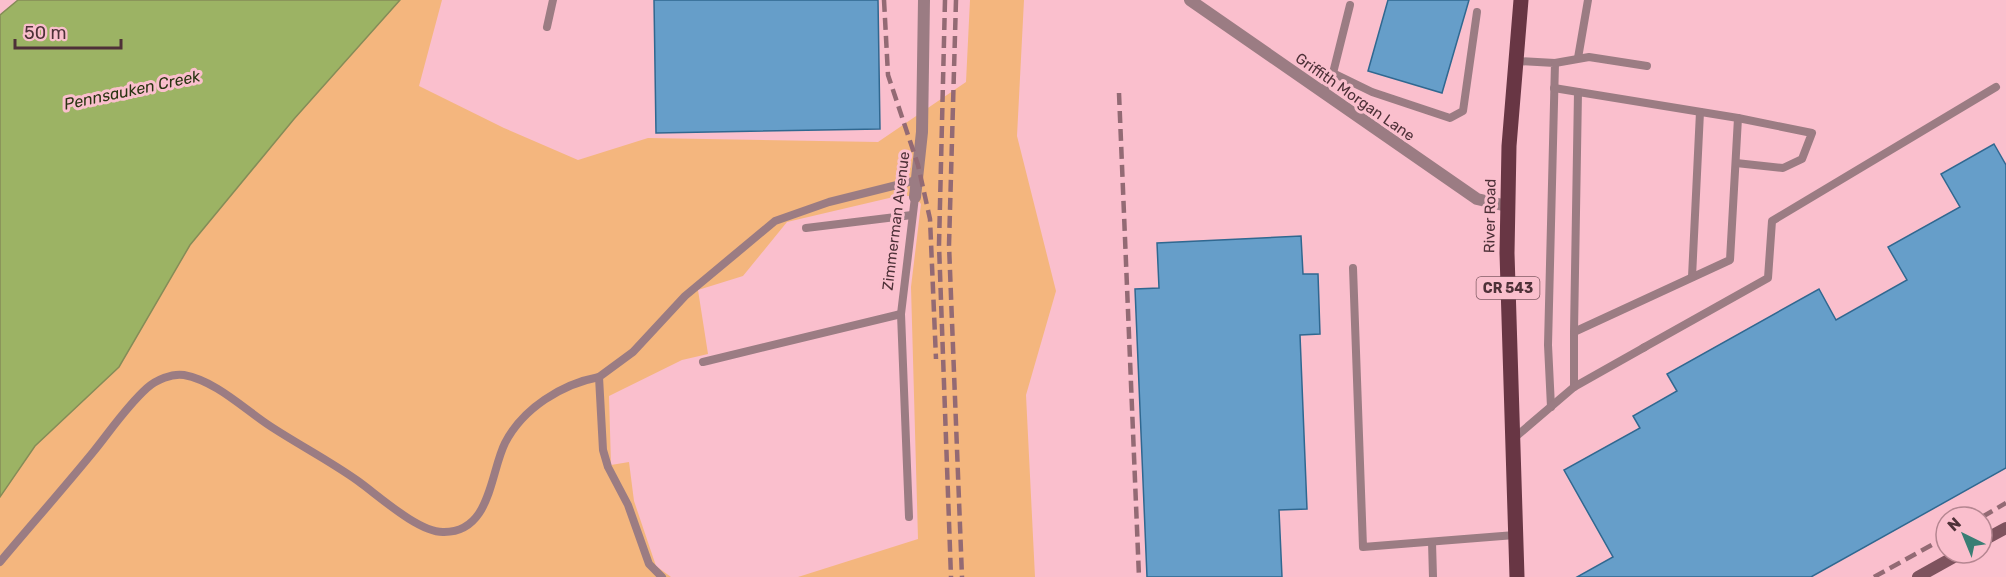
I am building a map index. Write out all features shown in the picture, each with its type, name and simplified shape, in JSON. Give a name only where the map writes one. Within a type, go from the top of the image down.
[{"type":"main road","name":"River Road","points":[[1517,577],[1507,206],[1509,146],[1521,0]]},
{"type":"street","name":"Zimmerman Avenue","points":[[915,197],[921,132],[924,0]]},
{"type":"street","name":"Griffith Morgan Lane","points":[[1190,0],[1477,199],[1507,206]]},
{"type":"street","points":[[1920,576],[1940,565]]},
{"type":"lane","points":[[547,27],[553,0]]},
{"type":"lane","points":[[1578,58],[1588,0]]},
{"type":"lane","points":[[1322,93],[1333,73],[1350,5]]},
{"type":"lane","points":[[1333,73],[1371,92],[1450,118],[1462,111],[1477,12]]},
{"type":"lane","points":[[1517,61],[1555,63],[1589,57],[1647,66]]},
{"type":"lane","points":[[1551,407],[1548,345],[1555,63]]},
{"type":"lane","points":[[1512,440],[1574,387],[1767,278],[1772,221],[1996,87]]},
{"type":"lane","points":[[1554,88],[1738,118],[1812,133],[1802,159],[1783,168],[1736,163]]},
{"type":"lane","points":[[1574,387],[1578,92]]},
{"type":"lane","points":[[1692,277],[1700,112]]},
{"type":"lane","points":[[1574,332],[1730,260],[1738,118]]},
{"type":"lane","points":[[0,562],[118,418],[148,387],[164,378],[183,375],[220,390],[423,526],[443,532],[462,529],[476,519],[506,442],[529,411],[577,381],[598,377],[633,352],[685,296],[776,221],[828,202],[917,180]]},
{"type":"lane","name":"Zimmerman Avenue","points":[[703,362],[901,314],[915,197]]},
{"type":"lane","points":[[806,228],[912,215]]},
{"type":"lane","points":[[1353,268],[1363,547],[1515,535]]},
{"type":"lane","points":[[901,314],[909,517]]},
{"type":"lane","points":[[598,377],[603,450],[608,467],[628,505],[649,564],[662,577]]},
{"type":"lane","points":[[1432,542],[1433,577]]},
{"type":"shaded area","points":[[400,0],[442,0],[419,86],[504,128],[578,160],[648,138],[878,142],[966,82],[970,0],[1024,0],[1017,136],[1056,291],[1026,395],[1035,577],[798,577],[918,539],[911,287],[921,204],[915,197],[902,195],[787,222],[743,276],[698,290],[708,354],[682,360],[609,396],[611,465],[629,462],[634,501],[656,566],[671,577],[0,577],[0,497],[35,446],[119,367],[190,245],[294,119]]},
{"type":"water","name":"Pennsauken Creek","points":[[18,0],[400,0],[294,119],[190,245],[119,367],[35,446],[0,497],[0,15]]},
{"type":"building","points":[[654,0],[878,0],[880,129],[656,133]]},
{"type":"building","points":[[1388,0],[1469,0],[1442,93],[1368,71]]},
{"type":"building","points":[[1994,144],[2006,165],[2006,468],[1940,505],[1934,505],[1934,508],[1811,577],[1577,577],[1613,557],[1564,470],[1640,428],[1633,416],[1677,391],[1667,374],[1819,289],[1836,320],[1907,280],[1888,247],[1960,207],[1941,174]]},
{"type":"building","points":[[1301,236],[1303,274],[1318,274],[1320,334],[1300,335],[1307,509],[1279,510],[1282,577],[1147,577],[1135,289],[1159,288],[1157,243]]},
{"type":"railway","points":[[884,0],[888,75],[918,165],[930,219],[936,359]]},
{"type":"railway","points":[[945,0],[939,245],[951,577]]},
{"type":"railway","points":[[956,0],[949,245],[962,577]]},
{"type":"railway","points":[[1119,93],[1139,577]]},
{"type":"railway","points":[[1994,510],[2006,503]]},
{"type":"railway","points":[[1874,577],[1934,544]]}]
